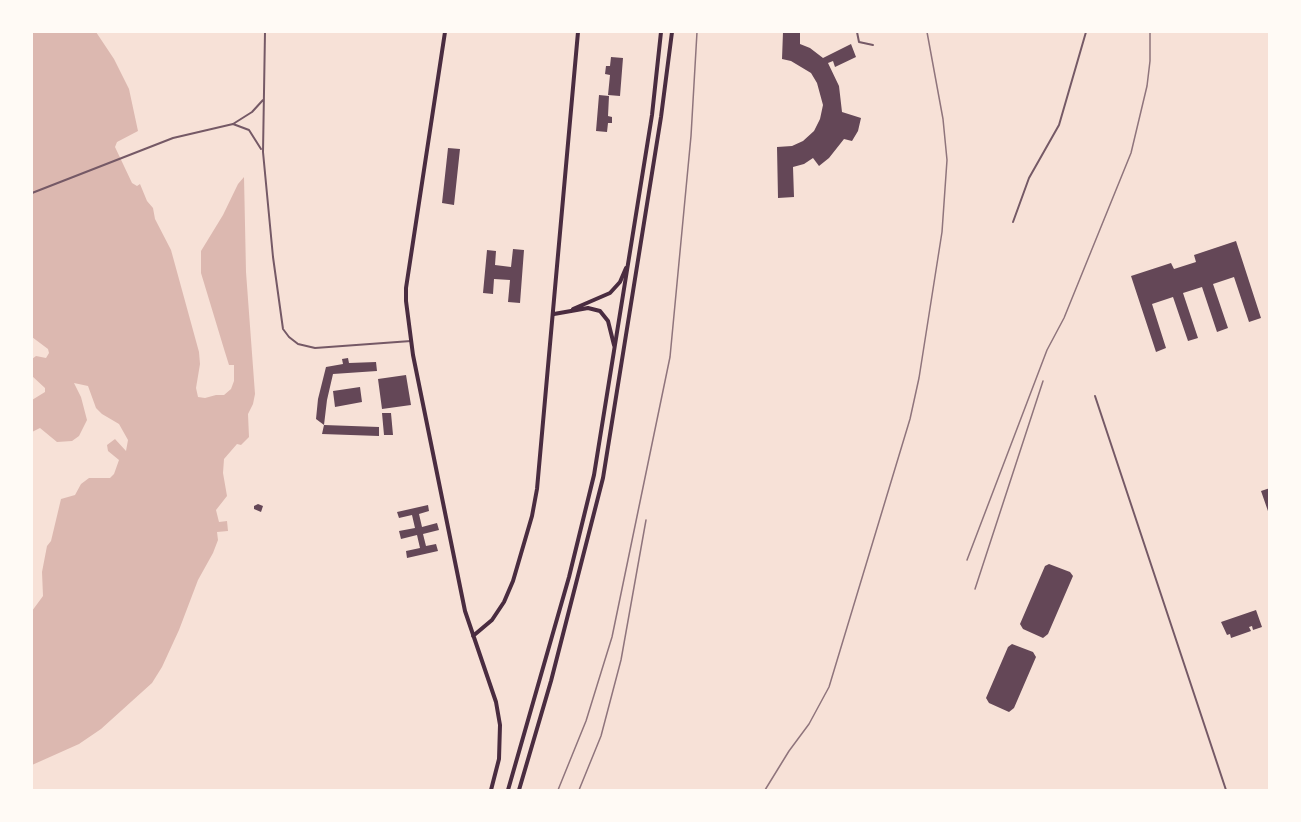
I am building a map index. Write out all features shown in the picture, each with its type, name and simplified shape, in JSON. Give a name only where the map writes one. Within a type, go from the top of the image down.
[{"type":"main road","points":[[445,32],[406,288],[411,341],[463,602],[496,702],[500,725],[499,759],[491,790]]},
{"type":"main road","points":[[473,636],[492,620],[504,602],[513,581],[532,516],[537,489],[578,32]]},
{"type":"main road","points":[[508,790],[569,577],[594,475],[652,115],[662,32]]},
{"type":"main road","points":[[519,790],[557,659],[603,478],[661,117],[672,32]]},
{"type":"main road","points":[[567,312],[610,293],[620,282],[627,266]]},
{"type":"main road","points":[[554,314],[588,308],[600,311],[608,321],[614,345]]},
{"type":"street","points":[[265,32],[263,152],[283,329],[288,337],[298,344],[315,348],[411,341]]},
{"type":"street","points":[[857,32],[859,42],[873,45]]},
{"type":"street","points":[[1013,222],[1029,178],[1059,125],[1086,32]]},
{"type":"street","points":[[32,193],[173,138],[233,124],[252,112],[263,100]]},
{"type":"street","points":[[233,124],[249,130],[263,152]]},
{"type":"street","points":[[1095,396],[1226,790]]},
{"type":"shaded area","points":[[32,32],[96,32],[114,59],[129,89],[138,131],[117,142],[115,147],[132,183],[137,186],[140,184],[171,250],[199,352],[200,364],[196,388],[198,397],[224,395],[231,389],[234,381],[234,365],[229,365],[201,273],[201,251],[244,177],[246,272],[255,394],[248,414],[249,437],[241,445],[237,444],[224,459],[223,473],[227,496],[216,510],[219,522],[227,521],[228,531],[217,532],[218,540],[213,553],[198,580],[162,667],[152,683],[101,729],[79,744],[32,765],[32,611],[43,596],[42,572],[47,546],[51,541],[61,499],[75,495],[81,484],[89,478],[110,478],[119,460],[108,451],[107,445],[115,439],[126,451],[128,440],[119,424],[96,408],[88,386],[74,383],[81,397],[87,420],[79,436],[72,441],[57,442],[40,428],[32,432],[32,400],[45,392],[45,388],[32,376],[32,359],[36,356],[46,358],[49,353],[48,349],[32,337]]},
{"type":"building","points":[[783,32],[800,32],[800,44],[823,58],[851,44],[856,57],[835,67],[833,61],[828,63],[839,86],[842,112],[861,118],[858,131],[852,141],[844,139],[829,158],[819,166],[813,158],[793,167],[794,197],[778,198],[777,147],[792,146],[803,141],[814,131],[823,105],[817,83],[811,73],[791,61],[782,59]]},
{"type":"building","points":[[611,57],[623,58],[620,96],[608,95],[610,75],[605,74],[606,66],[610,66]]},
{"type":"building","points":[[599,95],[609,96],[608,116],[612,117],[612,123],[608,123],[607,132],[596,131]]},
{"type":"building","points":[[448,148],[460,149],[454,205],[442,203]]},
{"type":"building","points":[[1236,241],[1261,318],[1249,322],[1234,277],[1213,284],[1228,328],[1217,332],[1202,287],[1183,293],[1198,338],[1188,341],[1173,297],[1152,304],[1166,348],[1156,352],[1131,276],[1171,263],[1174,269],[1196,262],[1194,255]]},
{"type":"building","points":[[513,249],[524,250],[520,303],[508,302],[510,280],[494,279],[493,294],[483,293],[487,250],[496,251],[495,265],[511,267]]},
{"type":"building","points":[[348,358],[349,363],[376,362],[377,371],[333,374],[324,425],[316,419],[318,399],[326,367],[343,364],[342,359]]},
{"type":"building","points":[[406,375],[411,405],[382,409],[378,379]]},
{"type":"building","points":[[360,387],[362,402],[335,407],[333,391]]},
{"type":"building","points":[[382,413],[391,413],[393,435],[384,435]]},
{"type":"building","points":[[324,425],[379,427],[379,436],[322,434]]},
{"type":"building","points":[[1270,488],[1270,514],[1269,514],[1261,491]]},
{"type":"building","points":[[258,504],[263,506],[261,512],[254,509],[254,506]]},
{"type":"building","points":[[428,505],[429,511],[419,514],[422,527],[437,523],[439,530],[423,534],[426,546],[436,544],[438,551],[407,558],[406,551],[420,548],[417,535],[401,539],[399,531],[415,528],[412,515],[399,518],[397,512]]},
{"type":"building","points":[[1049,564],[1070,572],[1073,576],[1048,634],[1043,638],[1023,629],[1020,624],[1045,566]]},
{"type":"building","points":[[1256,610],[1262,627],[1253,630],[1252,626],[1249,627],[1251,631],[1231,638],[1230,634],[1227,635],[1221,622]]},
{"type":"building","points":[[1012,644],[1033,652],[1036,657],[1014,708],[1009,712],[989,703],[986,698],[1008,647]]},
{"type":"railway","points":[[558,790],[586,721],[612,637],[670,357],[691,136],[697,32]]},
{"type":"railway","points":[[765,790],[809,724],[829,687],[910,419],[919,378],[942,232],[947,160],[943,119],[927,32]]},
{"type":"railway","points":[[967,560],[1047,350],[1064,318],[1131,153],[1147,86],[1150,32]]},
{"type":"railway","points":[[975,589],[1043,381]]},
{"type":"railway","points":[[579,790],[601,736],[621,660],[646,520]]}]
